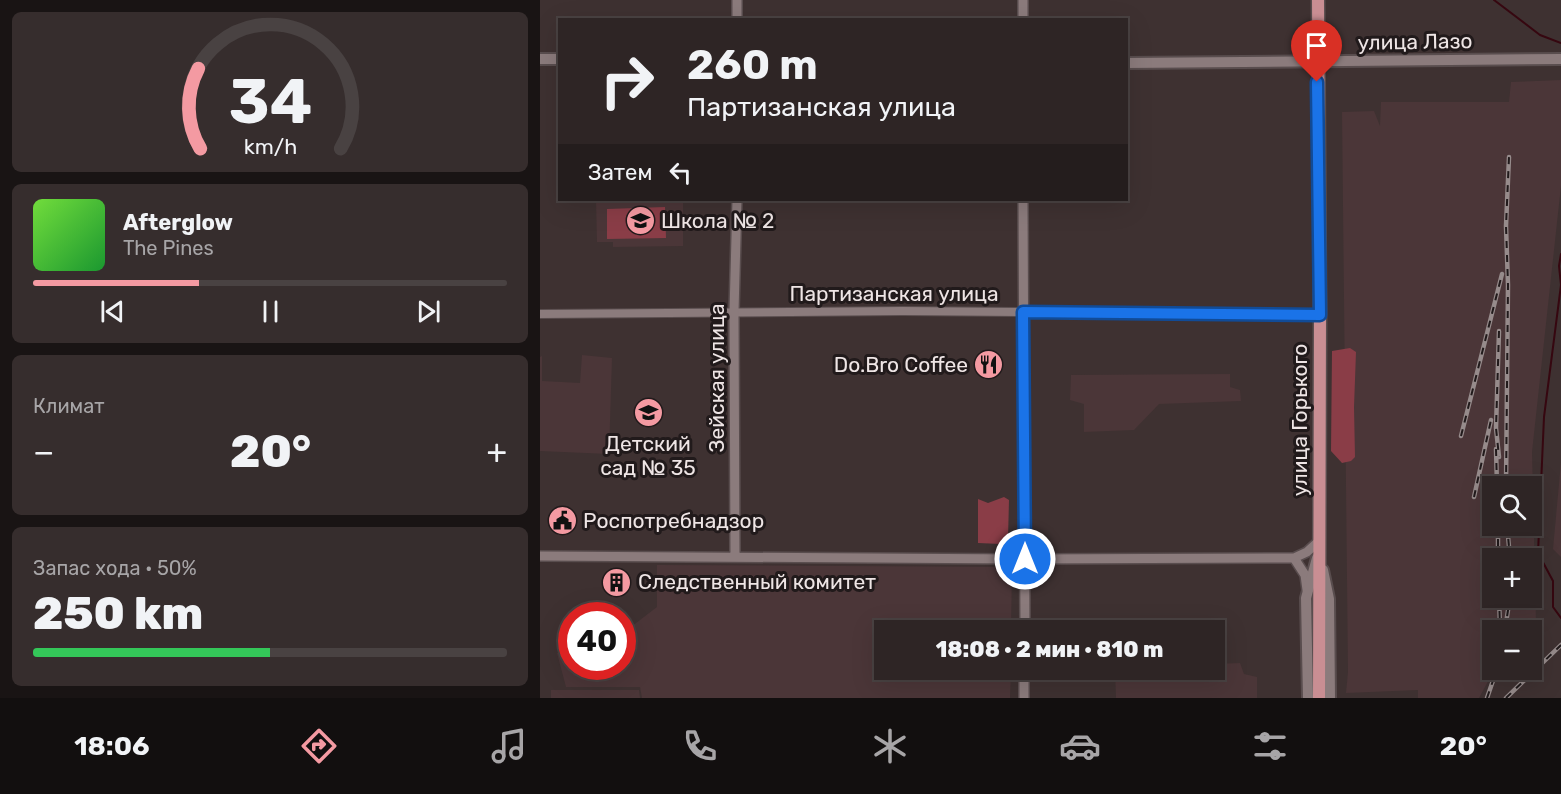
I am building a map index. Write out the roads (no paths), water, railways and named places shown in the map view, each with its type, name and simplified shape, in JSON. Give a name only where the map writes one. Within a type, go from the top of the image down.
[{"type":"main road","name":"улица Горького","points":[[1318,0],[1319,546],[1329,599],[1330,698]]},
{"type":"main road","points":[[540,58],[558,59]]},
{"type":"main road","name":"улица Лазо","points":[[1128,63],[1561,59]]},
{"type":"main road","name":"улица Горького","points":[[1308,698],[1307,590],[1319,546]]},
{"type":"main road","points":[[1319,546],[1319,698]]},
{"type":"street","points":[[737,0],[737,18]]},
{"type":"street","points":[[1023,0],[1023,18]]},
{"type":"street","name":"Зейская улица","points":[[735,556],[734,312],[737,201]]},
{"type":"street","points":[[1023,201],[1024,620]]},
{"type":"street","name":"Партизанская улица","points":[[540,314],[1023,312],[1320,315]]},
{"type":"street","points":[[540,556],[1294,558],[1319,546]]},
{"type":"street","points":[[1294,558],[1305,575],[1307,590]]},
{"type":"street","points":[[1024,680],[1024,698]]},
{"type":"waterway","points":[[1494,0],[1540,35],[1561,43]]},
{"type":"waterway","points":[[1561,254],[1559,266],[1561,285],[1544,417],[1538,553],[1553,581],[1553,607],[1561,618]]},
{"type":"railway","points":[[1506,476],[1508,285],[1506,226],[1509,157]]},
{"type":"railway","points":[[1461,436],[1502,274]]},
{"type":"railway","points":[[1499,331],[1496,428],[1499,457]]},
{"type":"railway","points":[[1474,497],[1491,420]]},
{"type":"railway","points":[[1496,449],[1497,476]]},
{"type":"railway","points":[[1498,536],[1498,548]]},
{"type":"railway","points":[[1508,536],[1509,548]]},
{"type":"railway","points":[[1499,608],[1500,620]]},
{"type":"railway","points":[[1507,620],[1508,608]]},
{"type":"railway","points":[[1506,698],[1561,645]]},
{"type":"railway","points":[[1487,698],[1493,680]]},
{"type":"place","name":"Школа № 2","points":[[640,221]]},
{"type":"place","name":"Do.Bro Coffee","points":[[989,365]]},
{"type":"place","name":"Детский сад № 35","points":[[648,413]]},
{"type":"place","name":"Роспотребнадзор","points":[[562,521]]},
{"type":"place","name":"Следственный комитет","points":[[617,582]]}]
